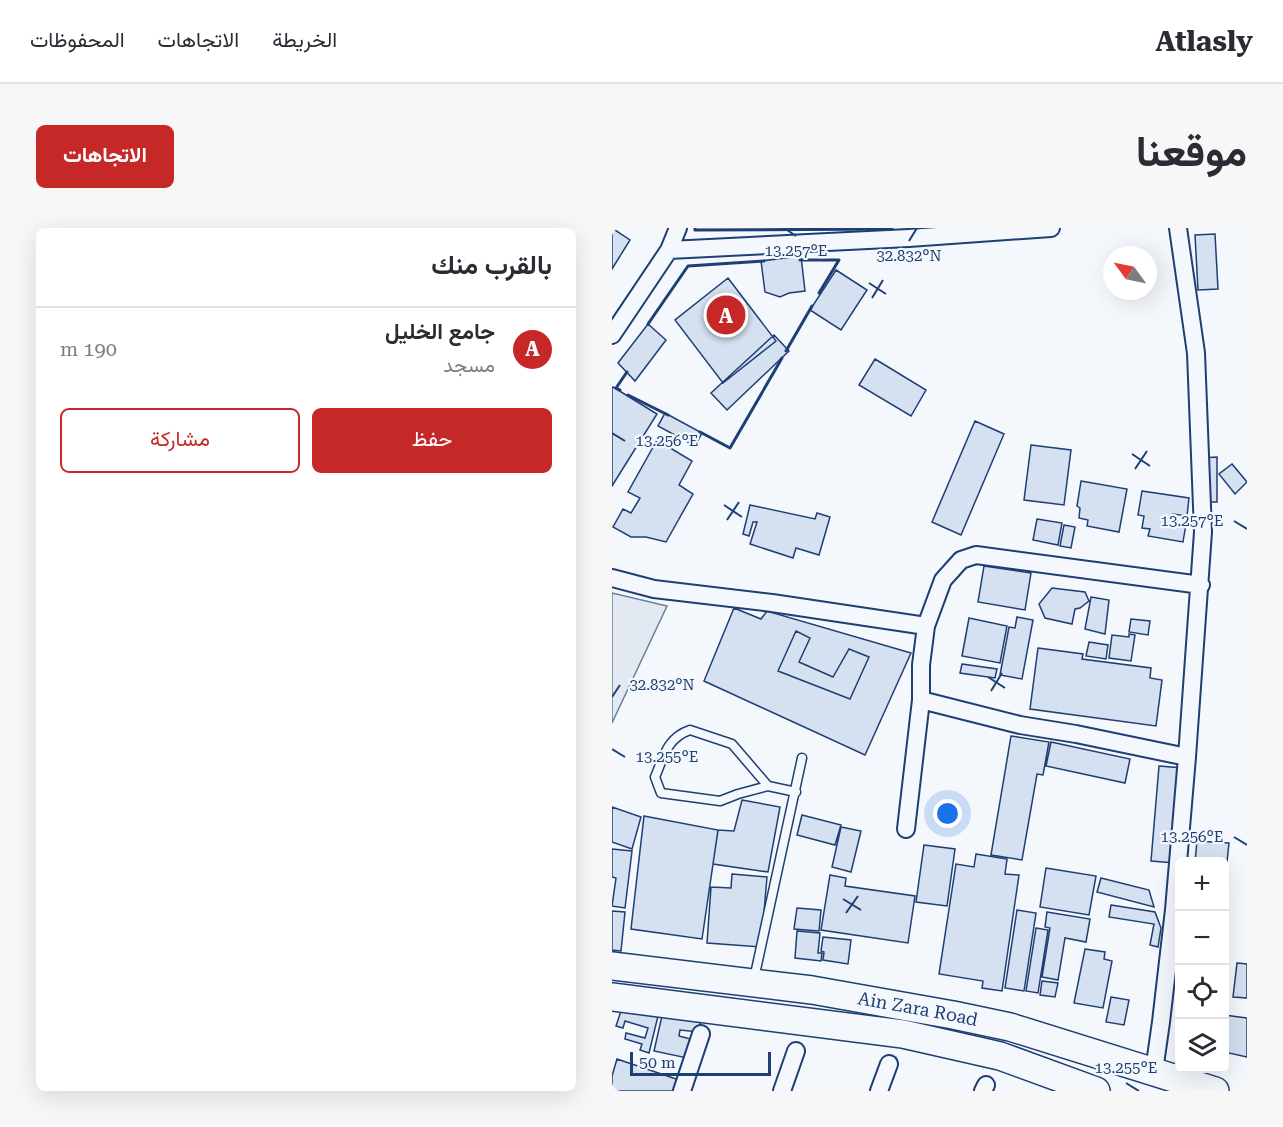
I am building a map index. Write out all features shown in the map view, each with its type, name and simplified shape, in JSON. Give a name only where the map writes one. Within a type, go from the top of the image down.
[{"type":"main road","name":"Ain Zara Road","points":[[612,966],[812,990],[1010,1027],[1215,1091]]},
{"type":"main road","name":"Ain Zara Road","points":[[612,997],[903,1034],[1000,1056],[1093,1090]]},
{"type":"street","points":[[612,335],[669,250],[678,228]]},
{"type":"street","points":[[669,250],[909,238],[1051,228]]},
{"type":"street","points":[[1154,1071],[1170,944],[1187,758],[1203,532],[1196,353],[1178,228]]},
{"type":"street","points":[[906,829],[921,700],[921,665],[926,626],[944,580],[961,560],[976,555],[1201,585]]},
{"type":"street","points":[[612,578],[654,589],[772,603],[926,626]]},
{"type":"street","points":[[921,700],[1020,725],[1076,734],[1187,758]]},
{"type":"street","points":[[682,1091],[701,1034]]},
{"type":"street","points":[[782,1091],[796,1052]]},
{"type":"street","points":[[879,1091],[889,1064]]},
{"type":"lane","points":[[768,786],[732,744],[690,730],[677,735],[668,746],[656,777],[661,793],[720,801],[768,786],[796,792]]},
{"type":"lane","points":[[754,982],[802,758]]},
{"type":"shaded area","points":[[612,593],[667,606],[612,723]]},
{"type":"building","points":[[612,228],[630,240],[612,269]]},
{"type":"building","points":[[1215,234],[1218,289],[1198,290],[1195,235]]},
{"type":"building","points":[[801,256],[805,291],[780,297],[765,292],[761,261]]},
{"type":"building","points":[[836,270],[867,290],[841,330],[810,310]]},
{"type":"building","points":[[728,278],[776,341],[723,383],[675,320]]},
{"type":"building","points":[[648,324],[666,340],[635,381],[618,363]]},
{"type":"building","points":[[774,335],[789,351],[727,410],[711,393]]},
{"type":"building","points":[[875,359],[926,390],[911,416],[859,385]]},
{"type":"building","points":[[612,388],[657,414],[612,486]]},
{"type":"building","points":[[665,413],[702,433],[695,446],[658,426]]},
{"type":"building","points":[[975,421],[1004,434],[961,535],[932,522]]},
{"type":"building","points":[[657,440],[692,461],[679,485],[693,494],[666,542],[646,537],[631,537],[613,527],[623,509],[631,513],[640,498],[628,492]]},
{"type":"building","points":[[1031,445],[1071,450],[1064,505],[1024,500]]},
{"type":"building","points":[[1217,457],[1217,502],[1201,502],[1200,458]]},
{"type":"building","points":[[1232,464],[1247,482],[1235,494],[1219,474]]},
{"type":"building","points":[[1081,481],[1127,489],[1119,532],[1087,526],[1088,520],[1079,518],[1080,508],[1077,506]]},
{"type":"building","points":[[1142,491],[1189,498],[1187,516],[1173,514],[1171,522],[1186,524],[1183,542],[1148,536],[1150,529],[1142,528],[1144,516],[1138,515]]},
{"type":"building","points":[[750,505],[815,519],[817,513],[830,517],[819,555],[796,548],[793,558],[750,544],[757,522],[753,522],[749,536],[743,534]]},
{"type":"building","points":[[1037,519],[1062,523],[1058,545],[1033,540]]},
{"type":"building","points":[[1064,525],[1075,527],[1071,548],[1060,546]]},
{"type":"building","points":[[984,566],[1031,573],[1025,610],[978,602]]},
{"type":"building","points":[[1052,588],[1085,592],[1089,601],[1075,609],[1072,624],[1045,618],[1039,604]]},
{"type":"building","points":[[1091,597],[1109,600],[1105,634],[1085,629]]},
{"type":"building","points":[[734,608],[761,619],[767,611],[911,653],[865,755],[704,681]]},
{"type":"building","points":[[1017,617],[1033,620],[1022,679],[1000,675],[1009,627],[1015,628]]},
{"type":"building","points":[[969,618],[1007,626],[1000,663],[962,656]]},
{"type":"building","points":[[1131,619],[1150,621],[1148,635],[1129,632]]},
{"type":"building","points":[[796,631],[810,638],[799,662],[833,677],[849,649],[869,657],[850,699],[778,671]]},
{"type":"building","points":[[1129,634],[1135,635],[1131,661],[1109,658],[1112,635],[1129,637]]},
{"type":"building","points":[[1089,642],[1108,645],[1106,659],[1086,656]]},
{"type":"building","points":[[1038,648],[1083,654],[1082,659],[1151,668],[1150,678],[1162,680],[1156,726],[1030,709]]},
{"type":"building","points":[[962,664],[997,669],[995,678],[960,673]]},
{"type":"building","points":[[1011,736],[1049,742],[1043,775],[1037,774],[1022,860],[991,855]]},
{"type":"building","points":[[1051,742],[1130,759],[1125,783],[1046,766]]},
{"type":"building","points":[[1159,766],[1183,768],[1175,863],[1151,861]]},
{"type":"building","points":[[742,800],[780,807],[768,872],[713,864],[718,830],[734,831]]},
{"type":"building","points":[[612,807],[641,817],[632,849],[612,842]]},
{"type":"building","points":[[802,815],[841,825],[835,845],[797,835]]},
{"type":"building","points":[[644,816],[718,830],[702,939],[631,929]]},
{"type":"building","points":[[841,827],[861,831],[851,872],[832,867]]},
{"type":"building","points":[[1197,841],[1229,843],[1228,857],[1195,857]]},
{"type":"building","points":[[924,845],[955,849],[947,906],[916,902]]},
{"type":"building","points":[[612,849],[632,851],[625,908],[612,906],[616,878],[612,877]]},
{"type":"building","points":[[976,854],[1007,859],[1005,874],[1019,875],[1002,991],[982,988],[983,981],[939,974],[956,864],[974,867]]},
{"type":"building","points":[[1046,868],[1096,876],[1089,915],[1040,907]]},
{"type":"building","points":[[732,874],[767,877],[761,947],[707,943],[711,887],[731,888]]},
{"type":"building","points":[[830,875],[846,878],[845,886],[915,896],[908,943],[821,930]]},
{"type":"building","points":[[1101,878],[1149,890],[1154,907],[1097,892]]},
{"type":"building","points":[[1111,905],[1155,912],[1161,928],[1158,947],[1150,945],[1154,924],[1109,917]]},
{"type":"building","points":[[797,908],[821,910],[819,931],[794,929]]},
{"type":"building","points":[[1017,910],[1036,913],[1024,991],[1005,988]]},
{"type":"building","points":[[612,911],[625,912],[621,951],[612,950]]},
{"type":"building","points":[[1047,912],[1090,919],[1086,942],[1065,938],[1058,980],[1042,977],[1050,928],[1045,927]]},
{"type":"building","points":[[1036,928],[1048,930],[1038,993],[1026,991]]},
{"type":"building","points":[[797,931],[820,933],[818,953],[822,953],[821,961],[795,958]]},
{"type":"building","points":[[823,937],[851,940],[848,964],[823,960],[824,952],[821,951]]},
{"type":"building","points":[[1085,949],[1105,952],[1104,959],[1112,961],[1103,1008],[1074,1003]]},
{"type":"building","points":[[1237,963],[1247,964],[1247,998],[1233,997]]},
{"type":"building","points":[[1042,981],[1058,983],[1055,997],[1040,995]]},
{"type":"building","points":[[1111,997],[1129,1000],[1124,1025],[1106,1022]]},
{"type":"building","points":[[664,1007],[703,1013],[698,1032],[680,1030],[679,1036],[694,1040],[687,1058],[654,1051]]},
{"type":"building","points":[[622,1008],[658,1016],[649,1053],[640,1050],[642,1044],[625,1039],[626,1033],[645,1038],[648,1028],[625,1021],[623,1028],[616,1026]]},
{"type":"building","points":[[1229,1016],[1247,1018],[1247,1057],[1229,1053]]},
{"type":"building","points":[[617,1059],[682,1081],[679,1091],[612,1091],[612,1076]]},
{"type":"wall","points":[[695,228],[695,230],[892,229]]},
{"type":"wall","points":[[800,260],[839,260],[819,293]]},
{"type":"wall","points":[[648,324],[688,266],[764,261]]},
{"type":"wall","points":[[786,351],[812,306]]},
{"type":"wall","points":[[700,432],[730,448],[782,358]]},
{"type":"wall","points":[[620,390],[616,388],[627,372]]},
{"type":"wall","points":[[628,395],[668,415]]},
{"type":"place","name":"جامع الخليل","points":[[726,315]]}]
